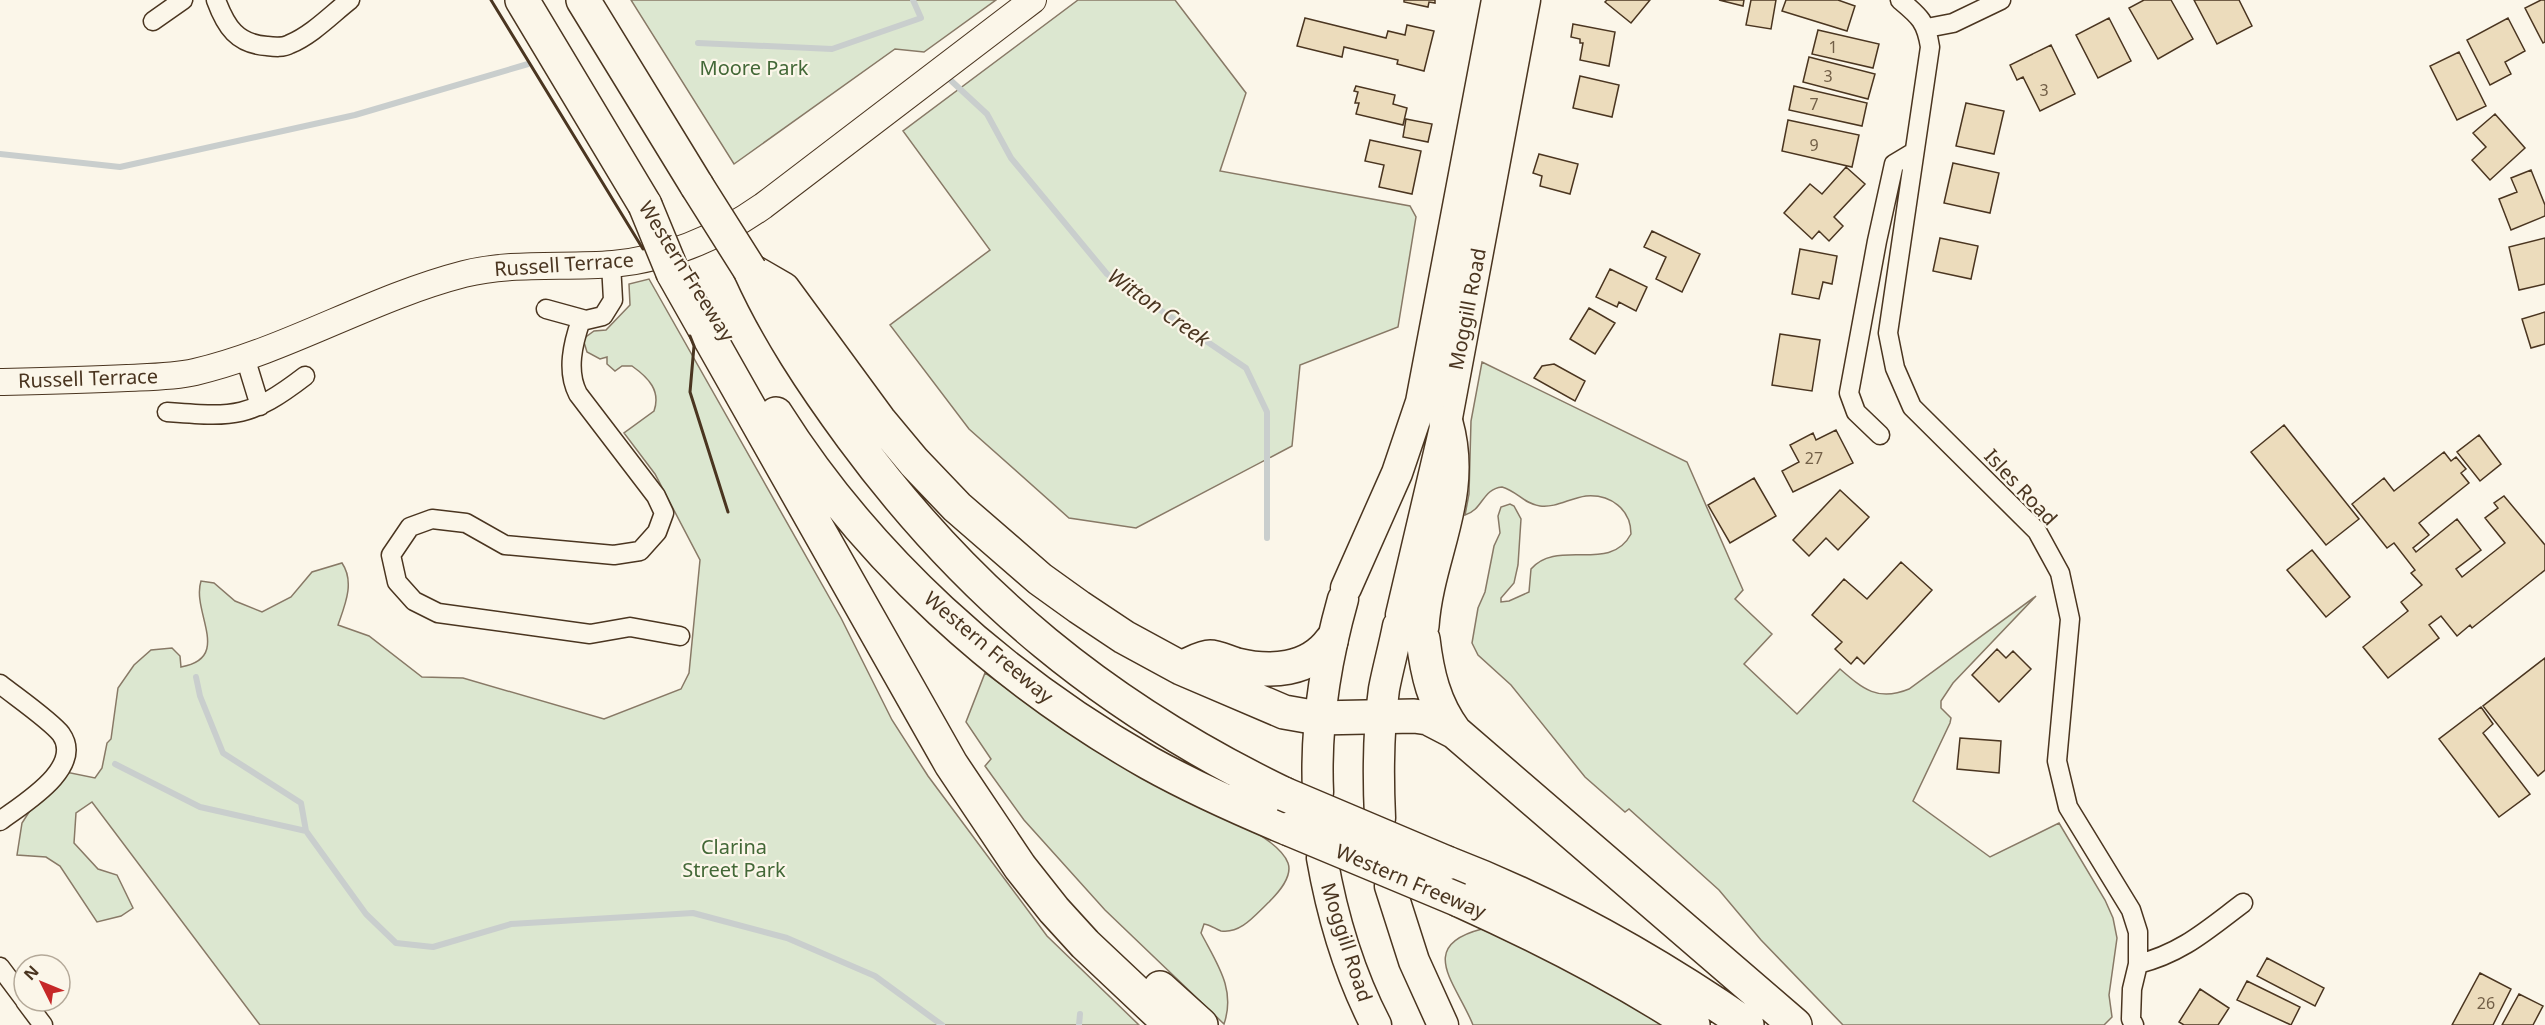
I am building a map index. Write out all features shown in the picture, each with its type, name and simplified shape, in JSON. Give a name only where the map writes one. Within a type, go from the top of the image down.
[{"type":"highway","name":"Western Freeway","points":[[522,0],[645,205],[687,265],[699,303],[800,452],[888,557],[935,606],[988,652],[1103,735],[1195,788],[1309,826],[1541,937],[1596,966],[1693,1025]]},
{"type":"highway","name":"Western Freeway","points":[[583,0],[750,270],[767,309],[849,432],[915,518],[988,596],[1066,661],[1119,699],[1194,747],[1284,794],[1498,883],[1594,931],[1675,977],[1747,1025]]},
{"type":"highway","name":"Moggill Road","points":[[1318,792],[1318,718],[1331,641],[1344,593],[1397,473],[1421,402],[1497,0]]},
{"type":"highway","name":"Moggill Road","points":[[1446,423],[1525,0]]},
{"type":"highway","points":[[750,270],[783,289],[879,420],[914,462],[957,507],[1008,553],[1071,602],[1124,637],[1181,668],[1276,709],[1296,715],[1318,718],[1382,715],[1428,718],[1455,732]]},
{"type":"highway","points":[[699,303],[919,709],[979,806],[1020,867],[1054,910],[1171,1025]]},
{"type":"highway","points":[[1380,818],[1378,772],[1384,689],[1427,594],[1453,485],[1453,452],[1446,423]]},
{"type":"highway","points":[[1411,627],[1442,715],[1455,732],[1795,1025]]},
{"type":"highway","points":[[1181,668],[1209,657],[1248,668],[1286,668],[1302,664],[1320,654],[1331,641]]},
{"type":"highway","points":[[979,806],[1070,908],[1201,1025]]},
{"type":"highway","name":"Moggill Road","points":[[1322,858],[1341,938],[1376,1025]]},
{"type":"highway","points":[[1390,886],[1414,961],[1443,1025]]},
{"type":"main road","name":"Russell Terrace","points":[[0,381],[165,376],[194,372],[245,357],[412,291],[464,274],[501,267],[612,264],[658,255],[692,245],[747,217],[1033,0]]},
{"type":"street","points":[[153,21],[183,0]]},
{"type":"street","points":[[216,0],[228,27],[240,39],[255,45],[276,47],[296,41],[350,0]]},
{"type":"street","points":[[1900,0],[1920,17],[1927,28],[1953,23],[2001,0]]},
{"type":"street","name":"Isles Road","points":[[1927,28],[1930,47],[1888,333],[1895,368],[1912,407],[2037,531],[2060,573],[2070,620],[2057,761],[2068,807],[2131,910],[2138,932],[2138,964],[2132,989],[2131,1019],[2134,1025]]},
{"type":"street","points":[[1880,435],[1856,412],[1850,393],[1877,241],[1894,164],[1914,152]]},
{"type":"street","points":[[546,309],[581,320],[600,317],[611,306],[614,293],[612,264]]},
{"type":"street","points":[[581,320],[573,355],[573,384],[578,394],[656,496],[664,513],[657,532],[640,551],[614,555],[505,545],[466,523],[432,519],[410,527],[391,555],[397,582],[414,601],[438,613],[590,634],[630,627],[680,636]]},
{"type":"street","points":[[245,357],[260,406]]},
{"type":"street","name":"Russell Terrace","points":[[167,412],[230,415],[260,406],[305,376]]},
{"type":"street","points":[[0,684],[58,731],[64,741],[65,751],[61,768],[56,776],[0,821]]},
{"type":"street","points":[[2138,964],[2171,954],[2243,903]]},
{"type":"street","points":[[0,967],[12,983]]},
{"type":"green space","name":"Moore Park","points":[[631,0],[996,0],[924,52],[895,49],[734,164]]},
{"type":"green space","points":[[1078,0],[1175,0],[1246,93],[1220,171],[1410,206],[1416,217],[1398,327],[1300,365],[1292,446],[1136,528],[1069,518],[969,429],[890,325],[990,250],[903,131]]},
{"type":"green space","name":"Clarina Street Park","points":[[649,279],[841,618],[892,720],[928,776],[1047,936],[1139,1025],[260,1025],[92,802],[76,813],[74,843],[98,869],[117,875],[133,908],[121,916],[97,922],[60,866],[46,857],[17,855],[22,823],[38,798],[66,772],[95,778],[102,768],[107,743],[111,739],[118,688],[134,665],[151,650],[172,648],[180,656],[181,667],[196,662],[205,654],[208,644],[199,593],[201,581],[214,583],[235,601],[262,612],[291,597],[312,572],[342,563],[348,578],[348,594],[338,625],[369,636],[422,677],[463,678],[604,719],[681,689],[689,673],[700,560],[655,474],[624,433],[654,411],[655,391],[644,375],[632,366],[622,366],[615,371],[607,364],[607,357],[600,359],[587,352],[583,339],[594,331],[606,330],[630,305],[629,284]]},
{"type":"green space","points":[[1482,362],[1687,462],[1743,590],[1735,599],[1772,634],[1744,664],[1797,714],[1840,669],[1864,688],[1880,694],[1898,693],[1909,689],[2036,596],[1953,683],[1941,701],[1941,708],[1951,718],[1950,723],[1913,801],[1990,857],[2059,823],[2105,900],[2113,918],[2117,938],[2109,995],[2112,1017],[2104,1025],[1843,1025],[1761,940],[1719,890],[1629,809],[1625,812],[1585,777],[1511,685],[1478,655],[1472,643],[1478,608],[1485,592],[1494,546],[1500,533],[1498,516],[1501,507],[1510,504],[1514,506],[1521,519],[1518,565],[1514,583],[1501,598],[1501,602],[1529,592],[1531,569],[1542,560],[1555,556],[1610,552],[1622,546],[1631,534],[1630,525],[1618,505],[1603,498],[1586,496],[1552,506],[1540,506],[1529,503],[1502,487],[1486,495],[1476,509],[1465,515],[1469,494],[1471,421]]},
{"type":"green space","points":[[985,673],[1101,752],[1161,787],[1250,829],[1278,848],[1284,856],[1289,868],[1287,879],[1253,918],[1241,927],[1228,931],[1221,931],[1204,924],[1201,933],[1223,977],[1226,988],[1228,999],[1224,1024],[1105,910],[1024,820],[985,766],[991,759],[966,722]]},
{"type":"green space","points":[[1482,929],[1497,932],[1584,975],[1666,1025],[1473,1025],[1451,981],[1446,968],[1445,956],[1450,945],[1462,936]]},
{"type":"building","points":[[1404,0],[1435,0],[1435,3],[1429,2],[1428,7],[1404,2]]},
{"type":"building","points":[[1607,0],[1650,0],[1631,23],[1605,2]]},
{"type":"building","points":[[1719,0],[1744,0],[1743,6]]},
{"type":"building","points":[[1751,0],[1776,0],[1771,29],[1746,25]]},
{"type":"building","points":[[1786,0],[1838,0],[1855,6],[1847,31],[1782,11]]},
{"type":"building","points":[[2144,0],[2171,0],[2193,39],[2158,59],[2129,8]]},
{"type":"building","points":[[2194,0],[2239,0],[2252,26],[2217,44]]},
{"type":"building","points":[[2545,0],[2545,42],[2543,43],[2525,8]]},
{"type":"building","points":[[1305,18],[1386,38],[1388,31],[1405,35],[1407,25],[1434,31],[1424,71],[1397,64],[1398,60],[1344,47],[1342,57],[1297,46]]},
{"type":"building","points":[[2109,18],[2131,61],[2098,78],[2076,35]]},
{"type":"building","points":[[2508,18],[2525,51],[2505,62],[2511,74],[2490,85],[2467,40]]},
{"type":"building","points":[[1573,24],[1615,32],[1609,66],[1580,60],[1583,43],[1580,43],[1580,39],[1571,37]]},
{"type":"building","points":[[1818,30],[1879,44],[1873,68],[1812,54]]},
{"type":"building","points":[[2051,45],[2075,94],[2040,111],[2023,77],[2017,80],[2010,65]]},
{"type":"building","points":[[2459,52],[2486,106],[2457,120],[2430,66]]},
{"type":"building","points":[[1809,57],[1875,74],[1868,99],[1803,82]]},
{"type":"building","points":[[1580,76],[1619,85],[1612,117],[1573,108]]},
{"type":"building","points":[[1356,86],[1395,95],[1393,104],[1407,108],[1403,125],[1356,114],[1359,103],[1355,103],[1358,92],[1354,91]]},
{"type":"building","points":[[1794,86],[1867,103],[1862,126],[1789,110]]},
{"type":"building","points":[[1966,103],[2004,111],[1994,154],[1956,146]]},
{"type":"building","points":[[2495,114],[2525,148],[2490,180],[2472,160],[2486,147],[2473,133]]},
{"type":"building","points":[[1406,119],[1432,124],[1428,142],[1403,137]]},
{"type":"building","points":[[1788,120],[1859,135],[1852,167],[1782,151]]},
{"type":"building","points":[[1370,140],[1421,151],[1412,194],[1379,187],[1384,165],[1365,161]]},
{"type":"building","points":[[1539,154],[1578,164],[1570,194],[1540,186],[1542,176],[1533,173]]},
{"type":"building","points":[[1953,163],[1999,173],[1990,213],[1944,203]]},
{"type":"building","points":[[1846,167],[1865,184],[1834,217],[1843,226],[1829,241],[1819,231],[1812,239],[1784,213],[1810,184],[1822,194]]},
{"type":"building","points":[[2531,170],[2545,205],[2545,216],[2511,230],[2499,199],[2517,192],[2511,178]]},
{"type":"building","points":[[1652,231],[1700,254],[1682,292],[1656,279],[1666,257],[1644,247]]},
{"type":"building","points":[[1940,238],[1978,246],[1971,279],[1933,271]]},
{"type":"building","points":[[2545,238],[2545,284],[2519,290],[2509,247]]},
{"type":"building","points":[[1800,249],[1837,256],[1832,284],[1823,282],[1819,299],[1792,294]]},
{"type":"building","points":[[1610,269],[1647,287],[1636,311],[1619,302],[1617,307],[1596,297]]},
{"type":"building","points":[[1589,308],[1615,323],[1595,354],[1570,339]]},
{"type":"building","points":[[2545,312],[2545,344],[2531,348],[2522,319]]},
{"type":"building","points":[[1780,334],[1820,340],[1812,391],[1772,385]]},
{"type":"building","points":[[1554,364],[1585,381],[1575,401],[1534,378],[1542,366]]},
{"type":"building","points":[[2284,425],[2359,519],[2326,545],[2251,452]]},
{"type":"building","points":[[1836,430],[1853,463],[1793,492],[1782,471],[1799,462],[1790,445],[1813,433],[1816,440]]},
{"type":"building","points":[[2479,435],[2501,464],[2480,481],[2457,452]]},
{"type":"building","points":[[2444,452],[2451,461],[2456,457],[2466,469],[2461,473],[2469,483],[2419,523],[2429,535],[2413,548],[2416,552],[2457,519],[2481,550],[2456,569],[2462,577],[2505,543],[2485,518],[2498,508],[2494,503],[2504,496],[2545,545],[2545,570],[2472,628],[2470,625],[2457,636],[2441,616],[2429,625],[2439,638],[2388,678],[2363,647],[2408,611],[2401,602],[2422,585],[2411,573],[2415,570],[2394,543],[2387,548],[2352,504],[2384,478],[2394,491]]},
{"type":"building","points":[[1754,478],[1776,516],[1730,543],[1708,505]]},
{"type":"building","points":[[1840,490],[1869,517],[1838,550],[1826,538],[1809,556],[1793,540]]},
{"type":"building","points":[[2312,550],[2350,597],[2326,617],[2287,570]]},
{"type":"building","points":[[1901,562],[1932,590],[1864,664],[1857,657],[1851,664],[1835,649],[1842,642],[1812,615],[1844,579],[1867,599]]},
{"type":"building","points":[[1997,649],[2006,658],[2013,651],[2031,669],[1999,702],[1972,675]]},
{"type":"building","points":[[2545,658],[2545,770],[2538,776],[2483,706]]},
{"type":"building","points":[[2481,707],[2493,724],[2483,733],[2530,794],[2499,817],[2439,739]]},
{"type":"building","points":[[1960,738],[2001,741],[1999,773],[1957,769]]},
{"type":"building","points":[[2267,958],[2324,988],[2315,1006],[2257,976]]},
{"type":"building","points":[[2480,973],[2511,989],[2493,1025],[2452,1025]]},
{"type":"building","points":[[2247,981],[2300,1007],[2291,1025],[2237,1000]]},
{"type":"building","points":[[2200,989],[2229,1008],[2218,1025],[2184,1025],[2179,1022]]},
{"type":"building","points":[[2519,994],[2543,1006],[2533,1025],[2502,1025]]},
{"type":"waterway","points":[[698,43],[832,49],[921,18],[913,0]]},
{"type":"waterway","points":[[0,154],[120,167],[355,115],[528,64]]},
{"type":"waterway","name":"Witton Creek","points":[[946,76],[987,114],[1011,158],[1107,274],[1246,368],[1267,412],[1267,538]]},
{"type":"waterway","points":[[196,677],[200,696],[223,753],[301,803],[306,831]]},
{"type":"waterway","points":[[115,764],[200,807],[306,831],[366,914],[396,943],[433,947],[511,924],[693,913],[787,938],[875,976],[942,1025]]},
{"type":"waterway","name":"Witton Creek","points":[[1079,1025],[1080,1014]]},
{"type":"wall","points":[[491,0],[643,249]]},
{"type":"wall","points":[[690,336],[694,346],[690,392],[728,512]]}]
